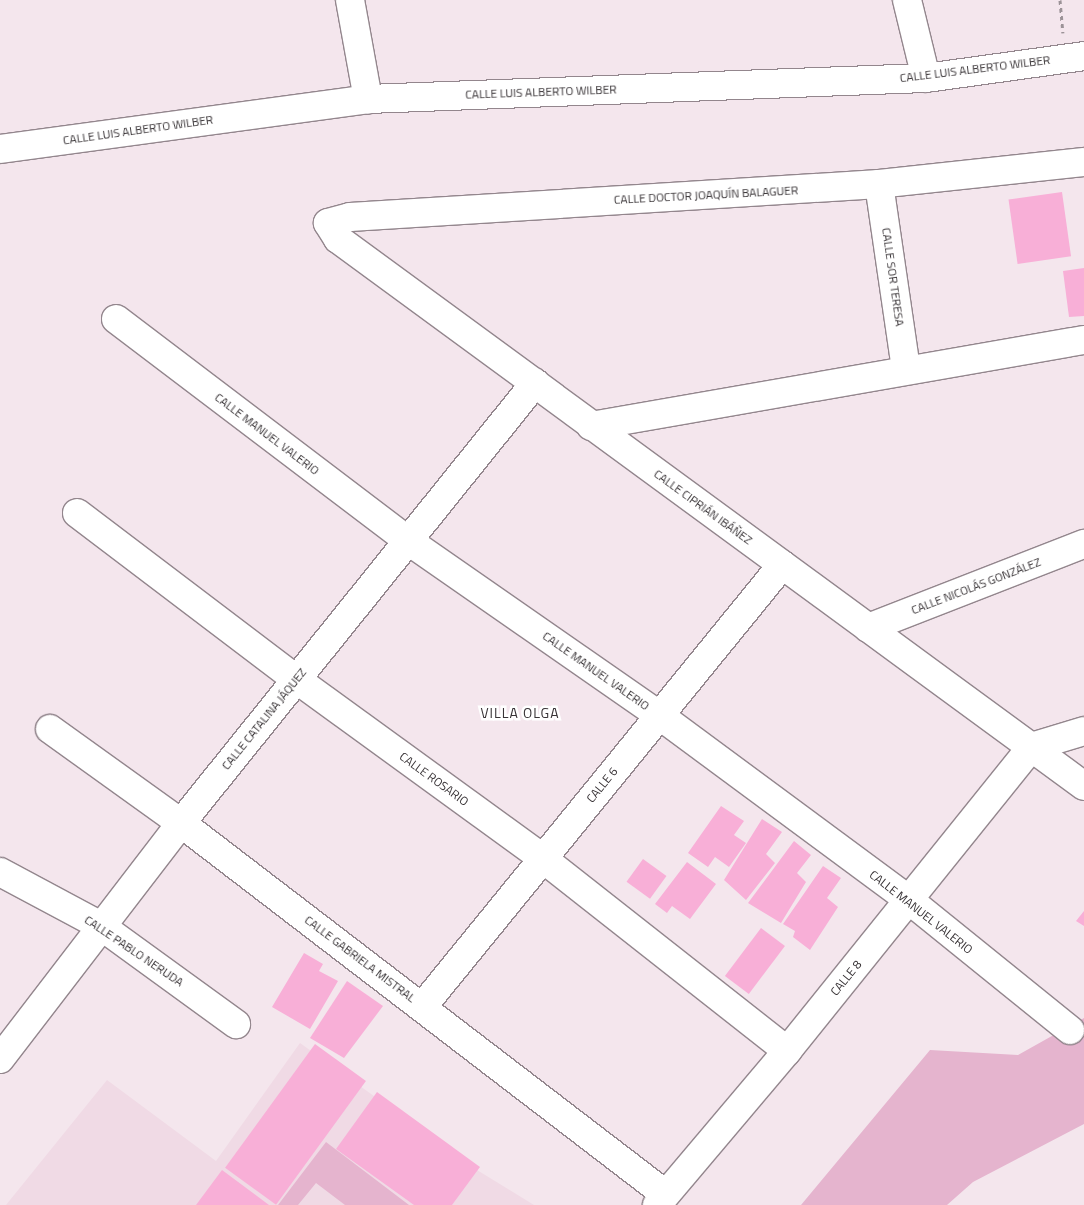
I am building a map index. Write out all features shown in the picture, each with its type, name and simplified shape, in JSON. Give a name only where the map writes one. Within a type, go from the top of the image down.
[{"type":"street","points":[[350,0],[368,99]]},
{"type":"street","points":[[907,0],[926,78]]},
{"type":"street","name":"CALLE LUIS ALBERTO WILBER","points":[[0,149],[368,99],[926,78],[1075,57]]},
{"type":"street","name":"CALLE DOCTOR JOAQUÍN BALAGUER","points":[[328,223],[350,217],[879,184],[1084,162]]},
{"type":"street","name":"CALLE SOR TERESA","points":[[879,184],[906,370]]},
{"type":"street","name":"CALLE CIPRIÁN IBÁÑEZ","points":[[328,223],[338,239],[1084,786]]},
{"type":"street","name":"CALLE MANUEL VALERIO","points":[[116,319],[410,542],[659,715],[909,900],[1070,1030]]},
{"type":"street","points":[[591,426],[1084,340]]},
{"type":"street","name":"CALLE CATALINA JÁQUEZ","points":[[4,1047],[296,679],[410,542],[535,384]]},
{"type":"street","name":"CALLE ROSARIO","points":[[77,513],[296,679],[542,858],[787,1050]]},
{"type":"street","name":"CALLE NICOLÁS GONZÁLEZ","points":[[868,628],[1084,544]]},
{"type":"street","name":"CALLE 6","points":[[423,1006],[782,565]]},
{"type":"street","name":"CALLE GABRIELA MISTRAL","points":[[50,729],[181,823],[423,1006],[661,1199]]},
{"type":"street","points":[[1031,746],[1084,732]]},
{"type":"street","name":"CALLE 8","points":[[661,1199],[787,1050],[1031,746]]},
{"type":"street","name":"CALLE PABLO NERUDA","points":[[0,872],[101,926],[236,1024]]},
{"type":"path","points":[[1060,0],[1075,57]]},
{"type":"shaded area","points":[[1084,1018],[1084,1124],[973,1182],[947,1205],[801,1205],[930,1050],[1018,1055]]},
{"type":"shaded area","points":[[300,1043],[477,1170],[534,1205],[6,1205],[107,1080],[216,1161]]},
{"type":"shaded area","points":[[326,1142],[409,1205],[345,1205],[316,1183],[298,1205],[278,1205]]},
{"type":"building","points":[[1062,192],[1071,256],[1018,264],[1009,200]]},
{"type":"building","points":[[1084,268],[1084,316],[1069,317],[1063,271]]},
{"type":"building","points":[[721,806],[744,821],[734,835],[746,843],[729,867],[715,857],[708,867],[688,853]]},
{"type":"building","points":[[762,819],[782,832],[766,854],[775,863],[746,900],[724,880]]},
{"type":"building","points":[[794,841],[811,855],[797,873],[806,882],[781,923],[748,903]]},
{"type":"building","points":[[643,859],[666,876],[650,899],[627,882]]},
{"type":"building","points":[[687,862],[716,884],[690,919],[672,906],[667,913],[655,904]]},
{"type":"building","points":[[823,866],[841,878],[827,898],[838,907],[810,950],[793,937],[795,931],[783,924]]},
{"type":"building","points":[[1084,911],[1084,926],[1076,921]]},
{"type":"building","points":[[761,928],[785,946],[749,994],[725,976]]},
{"type":"building","points":[[304,953],[323,964],[319,971],[338,981],[310,1029],[272,1007]]},
{"type":"building","points":[[347,981],[383,1006],[344,1058],[310,1038]]},
{"type":"building","points":[[315,1044],[366,1081],[276,1205],[225,1168]]},
{"type":"building","points":[[377,1092],[480,1167],[452,1205],[414,1205],[336,1149]]},
{"type":"building","points":[[222,1170],[269,1205],[196,1205]]},
{"type":"district","name":"VILLA OLGA","points":[[520,713]]}]
